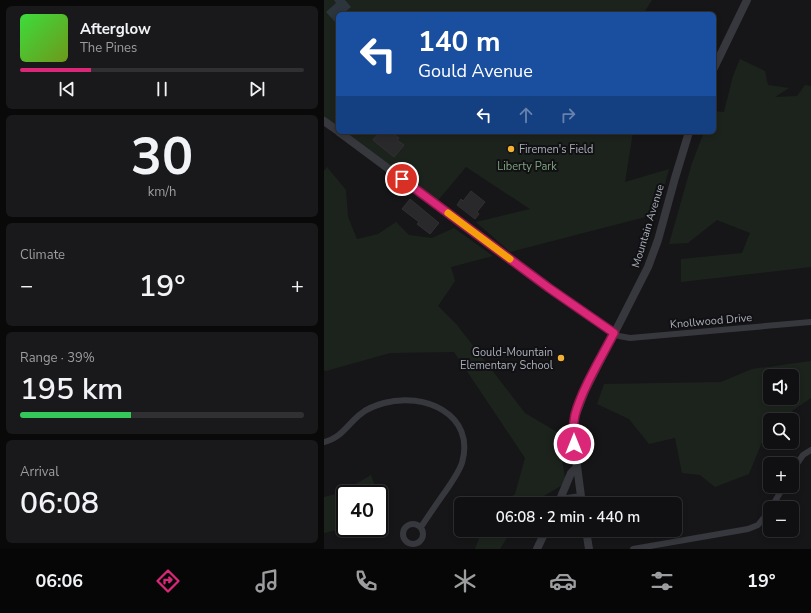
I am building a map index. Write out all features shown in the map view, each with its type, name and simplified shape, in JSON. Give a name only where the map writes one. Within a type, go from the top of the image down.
[{"type":"street","points":[[716,64],[748,0]]},
{"type":"street","points":[[324,121],[336,130]]},
{"type":"street","points":[[341,134],[549,288],[614,333]]},
{"type":"street","name":"Mountain Avenue","points":[[581,497],[573,430],[579,403],[648,267],[658,240],[688,134]]},
{"type":"street","name":"Knollwood Drive","points":[[614,333],[619,336],[630,338],[811,322]]},
{"type":"street","points":[[324,442],[332,440],[340,435],[361,413],[384,403],[401,400],[417,401],[434,405],[448,412],[455,420],[461,434],[464,444],[463,459],[456,476],[421,527]]},
{"type":"street","points":[[799,461],[803,455],[811,450]]},
{"type":"street","points":[[561,497],[571,473],[577,467]]},
{"type":"street","points":[[633,549],[748,528],[758,525],[763,519]]},
{"type":"street","points":[[537,549],[543,537]]},
{"type":"street","points":[[587,537],[588,549]]},
{"type":"green space","points":[[324,0],[652,0],[644,12],[336,12],[336,126],[324,117]]},
{"type":"green space","points":[[740,59],[765,71],[768,85],[789,88],[775,97],[797,96],[805,85],[811,86],[811,267],[681,282],[681,259],[742,253],[750,233],[717,220],[688,243],[669,244],[692,163],[703,134],[716,134],[716,111],[724,112],[733,76]]},
{"type":"green space","name":"Liberty Park","points":[[346,134],[633,134],[625,182],[669,169],[657,214],[510,252],[476,222],[530,209],[466,167],[435,204]]},
{"type":"green space","points":[[327,167],[346,190],[348,217],[357,239],[378,234],[396,222],[409,235],[432,238],[454,228],[493,256],[451,267],[455,281],[438,306],[457,325],[525,413],[562,435],[562,459],[566,483],[542,497],[511,497],[515,494],[525,458],[454,352],[390,353],[326,371],[324,370],[324,171]]},
{"type":"green space","points":[[811,361],[811,398],[790,413],[763,413],[763,441],[749,474],[715,487],[700,475],[682,473],[675,438],[649,444],[629,419],[597,404],[604,384],[721,382],[752,369]]},
{"type":"green space","points":[[371,475],[375,485],[354,485]]},
{"type":"green space","points":[[336,494],[336,530],[324,533],[324,497]]},
{"type":"green space","points":[[479,537],[508,537],[500,549],[475,549]]},
{"type":"shaded area","points":[[334,0],[345,0],[351,7],[345,12],[336,12],[336,23],[326,12],[336,3]]},
{"type":"building","points":[[378,134],[394,134],[399,138],[397,140],[404,145],[394,157],[373,140]]},
{"type":"building","points":[[471,191],[485,202],[477,212],[479,214],[475,219],[457,205],[461,199],[463,201]]},
{"type":"building","points":[[410,199],[439,223],[430,234],[417,224],[419,222],[402,209]]},
{"type":"slow traffic","points":[[448,213],[510,259]]},
{"type":"place","name":"Firemen's Field","points":[[511,149]]},
{"type":"place","name":"Gould-Mountain Elementary School","points":[[561,358]]},
{"type":"route","points":[[402,179],[549,288],[614,333],[579,403],[573,430],[574,444]]}]
